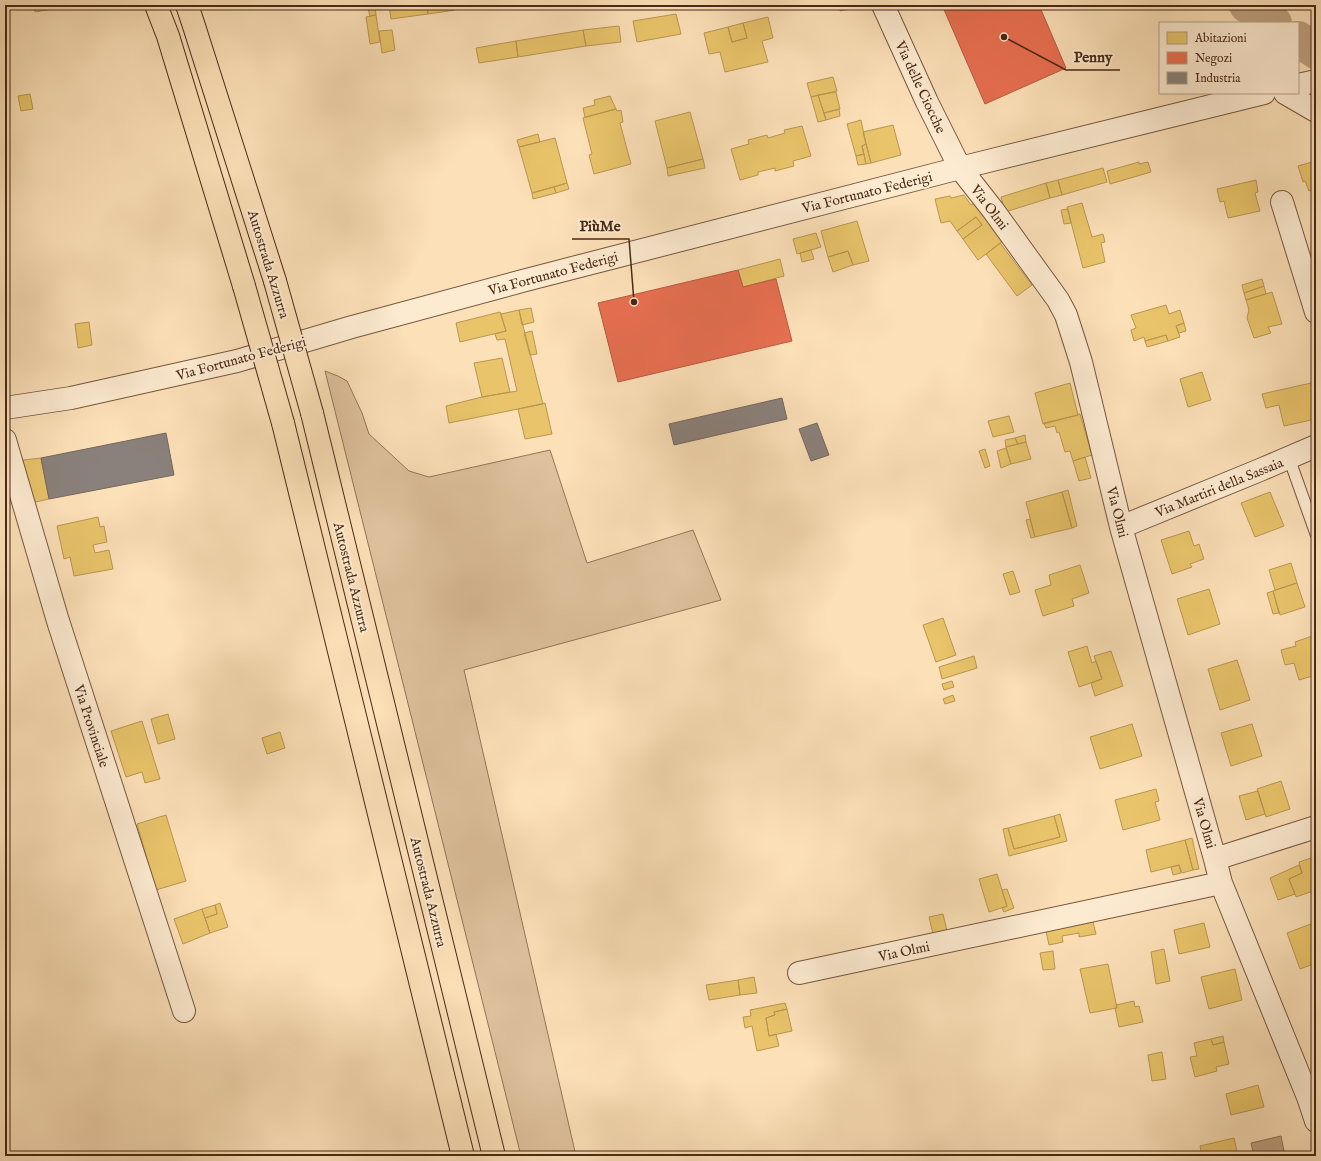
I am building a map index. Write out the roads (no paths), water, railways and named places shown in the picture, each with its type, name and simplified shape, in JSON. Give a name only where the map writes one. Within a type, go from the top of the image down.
[{"type":"highway","points":[[156,5],[168,36],[284,423],[463,1156]]},
{"type":"highway","name":"Autostrada Azzurra","points":[[187,5],[275,281],[312,413],[494,1156]]},
{"type":"street","name":"Via delle Ciocche","points":[[883,5],[927,102],[960,168]]},
{"type":"street","name":"Via Fortunato Federigi","points":[[5,408],[71,398],[237,361],[526,280],[960,168],[1260,94]]},
{"type":"street","points":[[1287,94],[1316,111]]},
{"type":"street","name":"Via Olmi","points":[[960,168],[994,210],[1058,300],[1066,315],[1081,362],[1121,527],[1216,859],[1221,883],[1316,1121]]},
{"type":"street","points":[[1282,202],[1316,312]]},
{"type":"street","name":"Via Provinciale","points":[[5,440],[58,621],[184,1011]]},
{"type":"street","name":"Via Martiri della Sassaia","points":[[1121,527],[1316,446]]},
{"type":"street","points":[[1216,859],[1316,826]]},
{"type":"street","name":"Via Olmi","points":[[799,973],[1221,883]]},
{"type":"lane","points":[[1289,458],[1316,534]]},
{"type":"waterway","points":[[1247,5],[1272,22]]},
{"type":"waterway","points":[[1299,40],[1316,51]]},
{"type":"place","name":"Penny","points":[[1004,37]]},
{"type":"place","name":"PiùMe","points":[[634,302]]}]
